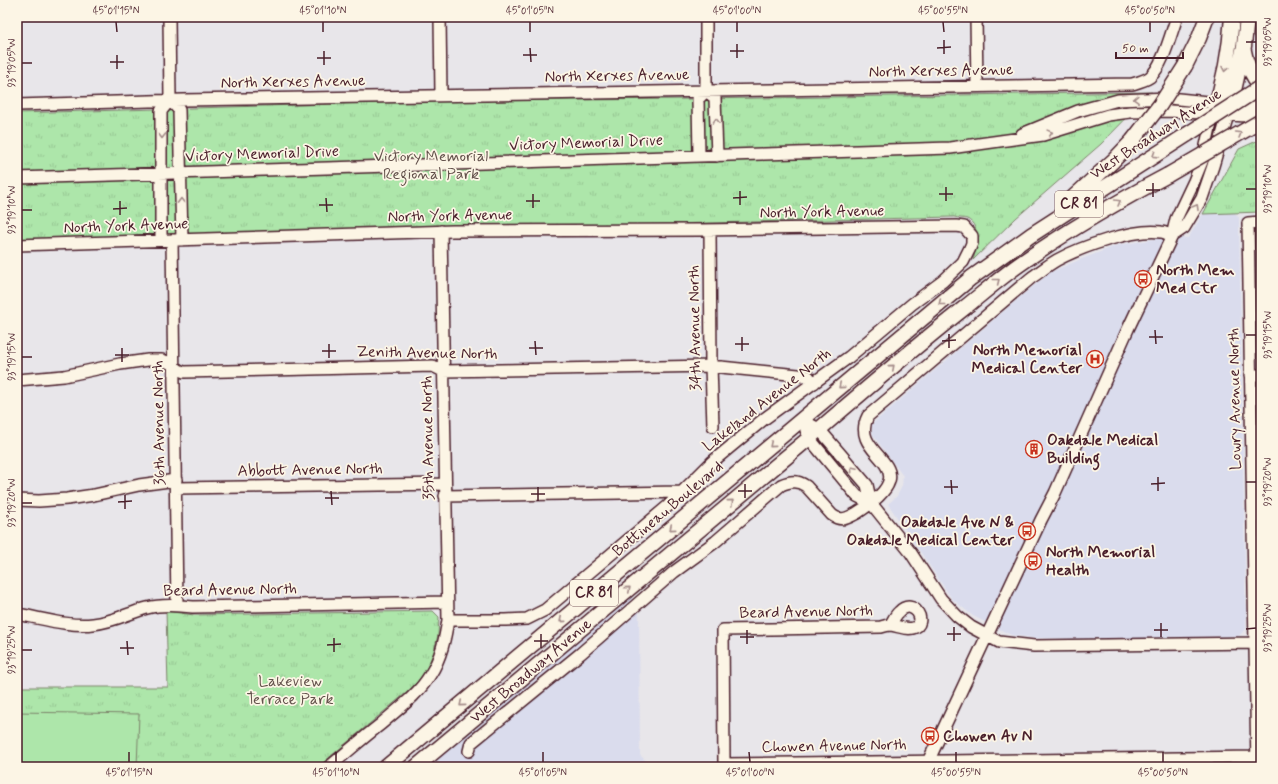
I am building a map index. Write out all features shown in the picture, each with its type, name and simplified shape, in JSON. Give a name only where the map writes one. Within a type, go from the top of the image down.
[{"type":"main road","points":[[1002,256],[1031,229],[1067,203],[1113,161],[1133,140],[1160,105],[1185,66],[1199,38],[1207,17]]},
{"type":"main road","points":[[1215,108],[1223,83],[1230,46],[1232,17]]},
{"type":"main road","points":[[1230,110],[1244,46],[1247,17]]},
{"type":"main road","points":[[1244,46],[1248,69],[1261,86]]},
{"type":"main road","name":"West Broadway Avenue","points":[[971,278],[1031,235],[1261,86]]},
{"type":"main road","name":"CR 81","points":[[416,767],[916,346],[982,293],[1020,264],[1068,232],[1128,196],[1261,122]]},
{"type":"main road","name":"Bottineau Boulevard","points":[[386,767],[971,278]]},
{"type":"street","points":[[169,17],[170,100],[161,111],[162,174],[172,240]]},
{"type":"street","points":[[440,17],[441,95]]},
{"type":"street","points":[[699,156],[698,99],[706,91],[706,17]]},
{"type":"street","points":[[976,17],[977,86]]},
{"type":"street","name":"North Xerxes Avenue","points":[[17,105],[170,100],[1132,84],[1151,76],[1159,66],[1177,17]]},
{"type":"street","points":[[706,91],[715,98],[717,156]]},
{"type":"street","name":"Victory Memorial Drive","points":[[17,178],[950,148],[992,143],[1012,138],[1078,111],[1118,100],[1169,98],[1230,110]]},
{"type":"street","points":[[170,100],[179,110],[181,173],[172,240]]},
{"type":"street","points":[[928,764],[1041,520],[1055,493],[1172,236],[1176,219],[1203,158],[1215,108]]},
{"type":"street","points":[[1230,110],[1261,108]]},
{"type":"street","points":[[1172,236],[1184,228],[1202,198],[1230,110]]},
{"type":"street","points":[[1230,110],[1261,117]]},
{"type":"street","name":"Lowry Avenue North","points":[[1257,762],[1258,728],[1255,643],[1257,513],[1256,375],[1248,223],[1261,222]]},
{"type":"street","name":"North York Avenue","points":[[17,245],[441,231],[710,230],[956,226]]},
{"type":"street","name":"Lakeland Avenue North","points":[[448,620],[527,619],[545,610],[668,506],[712,462],[764,419],[850,358],[912,304],[943,281],[963,262],[972,243],[972,236],[964,227],[956,226]]},
{"type":"street","name":"34th Avenue North","points":[[710,230],[713,426]]},
{"type":"street","name":"35th Avenue North","points":[[441,231],[448,620]]},
{"type":"street","name":"West Broadway Avenue","points":[[469,751],[471,743],[580,654],[674,572],[715,542],[781,485],[787,482],[800,482],[806,486],[836,518],[849,518],[871,503],[889,484],[890,472],[888,467],[864,435],[864,428],[868,416],[1031,278],[1057,260],[1114,238],[1147,232],[1163,232],[1172,236]]},
{"type":"street","name":"36th Avenue North","points":[[172,240],[177,605]]},
{"type":"street","name":"Zenith Avenue North","points":[[17,380],[64,376],[120,364],[148,360],[162,360],[184,372],[433,366],[443,371],[711,366],[808,376],[814,383]]},
{"type":"street","points":[[802,420],[814,433],[857,496],[871,503],[911,553],[941,599],[957,616],[971,627],[999,642],[1034,646],[1255,643]]},
{"type":"street","name":"Abbott Avenue North","points":[[17,500],[39,501],[67,499],[94,495],[139,485],[445,484]]},
{"type":"street","points":[[445,496],[681,492]]},
{"type":"street","name":"Beard Avenue North","points":[[17,614],[72,624],[92,624],[113,621],[147,608],[177,605],[447,602]]},
{"type":"street","points":[[328,767],[418,691],[440,656],[448,620]]},
{"type":"street","name":"Beard Avenue North","points":[[724,764],[723,630],[881,627],[890,625]]},
{"type":"street","name":"Chowen Avenue North","points":[[724,764],[1257,762]]},
{"type":"shaded area","name":"North Memorial Medical Center","points":[[1219,209],[1235,213],[1239,218],[1246,628],[1239,636],[1096,639],[1033,638],[1011,635],[973,616],[952,599],[888,504],[897,496],[902,486],[903,476],[873,435],[871,425],[1051,272],[1118,245],[1155,239],[1188,238],[1203,214]]},
{"type":"shaded area","points":[[630,594],[639,608],[640,755],[652,767],[422,767]]},
{"type":"green space","name":"Victory Memorial Regional Park","points":[[1152,92],[1101,144],[1016,218],[973,260],[977,238],[975,227],[972,222],[967,219],[954,217],[17,240],[17,113],[440,101],[698,99]]},
{"type":"green space","points":[[1261,139],[1261,212],[1203,214],[1239,149]]},
{"type":"green space","name":"Lakeview Terrace Park","points":[[166,611],[194,615],[433,611],[439,617],[438,635],[434,651],[427,668],[418,681],[406,693],[318,767],[17,767],[17,687],[168,687]]},
{"type":"green space","points":[[17,712],[139,714],[137,767],[17,767]]},
{"type":"place","name":"North Mem Med Ctr","points":[[1143,279]]},
{"type":"place","name":"North Memorial Medical Center","points":[[1095,359]]},
{"type":"place","name":"Oakdale Medical Building","points":[[1034,449]]},
{"type":"place","name":"Oakdale Ave N & Oakdale Medical Center","points":[[1027,531]]},
{"type":"place","name":"North Memorial Health","points":[[1033,561]]},
{"type":"place","name":"Chowen Av N","points":[[930,736]]}]
